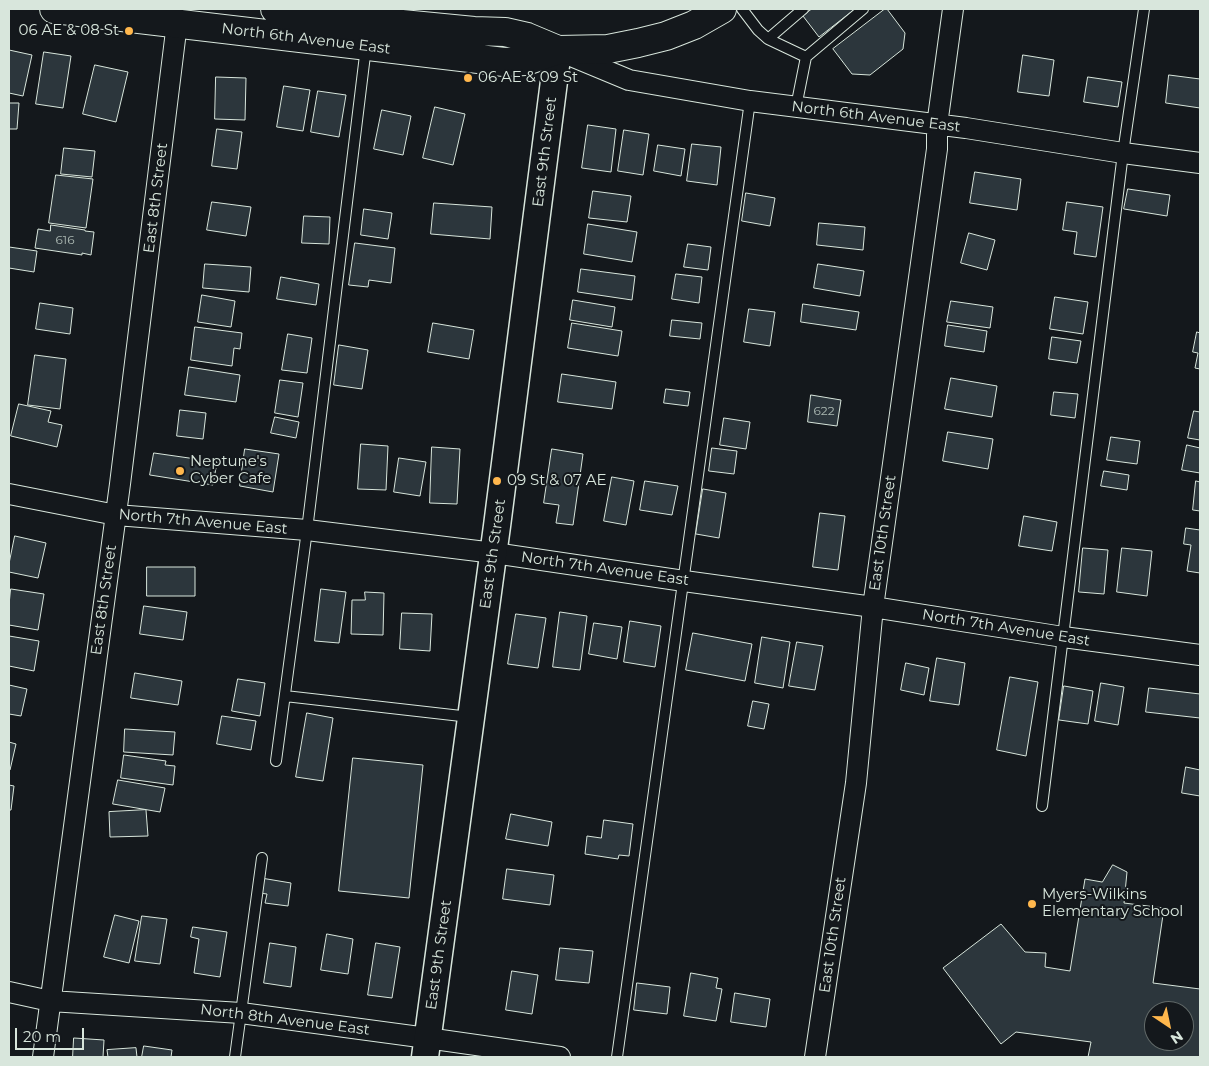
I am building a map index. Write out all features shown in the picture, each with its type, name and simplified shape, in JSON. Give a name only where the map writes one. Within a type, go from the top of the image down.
[{"type":"main road","name":"North 6th Avenue East","points":[[54,9],[177,23],[370,25],[505,32],[527,37],[558,50]]},
{"type":"main road","name":"North 6th Avenue East","points":[[275,9],[370,25]]},
{"type":"main road","points":[[558,50],[608,49],[638,44],[666,36],[722,9]]},
{"type":"street","name":"East 10th Street","points":[[815,1057],[856,783],[873,607],[936,158],[937,125],[952,9]]},
{"type":"street","name":"East 8th Street","points":[[42,1057],[116,515],[177,23]]},
{"type":"street","name":"North 6th Avenue East","points":[[558,50],[629,80],[750,101],[966,128],[1123,153],[1200,163]]},
{"type":"street","name":"East 9th Street","points":[[426,1047],[494,553],[558,50]]},
{"type":"street","name":"North 7th Avenue East","points":[[9,494],[116,515],[307,530],[494,553],[873,607],[1063,637],[1200,655]]},
{"type":"street","name":"North 8th Avenue East","points":[[9,992],[50,1001],[241,1013],[426,1047],[560,1057]]},
{"type":"lane","points":[[742,9],[758,30],[768,39],[806,57]]},
{"type":"lane","points":[[768,39],[802,9]]},
{"type":"lane","points":[[796,107],[806,57],[863,9]]},
{"type":"lane","points":[[1042,806],[1123,153],[1144,9]]},
{"type":"lane","points":[[276,761],[370,25]]},
{"type":"lane","points":[[617,1057],[750,101]]},
{"type":"lane","points":[[285,696],[471,717]]},
{"type":"lane","points":[[235,1057],[262,858]]},
{"type":"building","points":[[812,9],[855,9],[819,37],[803,16]]},
{"type":"building","points":[[887,9],[905,33],[903,49],[870,75],[852,74],[833,49]]},
{"type":"building","points":[[9,50],[32,55],[23,96],[9,93]]},
{"type":"building","points":[[44,52],[71,56],[63,108],[36,104]]},
{"type":"building","points":[[1023,55],[1054,60],[1049,96],[1018,92]]},
{"type":"building","points":[[95,65],[128,72],[116,122],[83,114]]},
{"type":"building","points":[[1169,75],[1200,79],[1200,108],[1166,103]]},
{"type":"building","points":[[216,77],[246,78],[245,120],[215,119]]},
{"type":"building","points":[[1088,77],[1122,82],[1118,107],[1084,102]]},
{"type":"building","points":[[284,86],[310,90],[303,131],[277,127]]},
{"type":"building","points":[[318,91],[346,95],[339,137],[311,132]]},
{"type":"building","points":[[9,103],[19,103],[17,129],[9,129]]},
{"type":"building","points":[[435,107],[465,114],[453,165],[423,158]]},
{"type":"building","points":[[382,110],[411,116],[403,155],[374,149]]},
{"type":"building","points":[[588,125],[616,129],[611,172],[582,168]]},
{"type":"building","points":[[217,129],[242,132],[237,169],[212,166]]},
{"type":"building","points":[[624,130],[649,134],[643,175],[618,171]]},
{"type":"building","points":[[692,144],[721,147],[717,185],[687,181]]},
{"type":"building","points":[[658,145],[685,149],[681,176],[654,171]]},
{"type":"building","points":[[64,148],[95,151],[92,177],[61,174]]},
{"type":"building","points":[[975,172],[1021,179],[1017,210],[970,203]]},
{"type":"building","points":[[56,175],[93,179],[86,228],[49,223]]},
{"type":"building","points":[[1128,189],[1170,195],[1167,216],[1124,209]]},
{"type":"building","points":[[593,191],[631,196],[627,222],[589,218]]},
{"type":"building","points":[[746,193],[775,198],[770,226],[742,221]]},
{"type":"building","points":[[212,202],[251,207],[246,236],[207,230]]},
{"type":"building","points":[[1067,202],[1103,207],[1096,257],[1074,254],[1077,232],[1063,230]]},
{"type":"building","points":[[434,203],[492,207],[490,239],[431,234]]},
{"type":"building","points":[[364,209],[392,213],[388,239],[361,235]]},
{"type":"building","points":[[304,216],[330,217],[329,244],[302,243]]},
{"type":"building","points":[[819,223],[865,227],[863,250],[817,245]]},
{"type":"building","points":[[588,224],[637,232],[632,262],[584,254]]},
{"type":"building","points":[[51,225],[94,232],[91,255],[35,248],[38,229],[50,231]]},
{"type":"building","points":[[969,233],[995,240],[987,270],[961,263]]},
{"type":"building","points":[[355,243],[395,248],[391,283],[369,280],[368,287],[349,285]]},
{"type":"building","points":[[688,244],[711,247],[708,270],[684,267]]},
{"type":"building","points":[[9,247],[37,251],[34,272],[9,268]]},
{"type":"building","points":[[205,264],[251,267],[249,292],[203,288]]},
{"type":"building","points":[[818,264],[864,271],[860,296],[814,288]]},
{"type":"building","points":[[581,269],[635,276],[632,300],[578,292]]},
{"type":"building","points":[[676,274],[702,277],[699,303],[672,299]]},
{"type":"building","points":[[281,277],[319,284],[316,305],[277,299]]},
{"type":"building","points":[[202,295],[235,301],[231,327],[198,322]]},
{"type":"building","points":[[1055,297],[1088,302],[1083,334],[1050,329]]},
{"type":"building","points":[[573,300],[615,307],[612,327],[570,320]]},
{"type":"building","points":[[951,301],[993,307],[990,328],[947,322]]},
{"type":"building","points":[[40,303],[73,308],[70,334],[36,329]]},
{"type":"building","points":[[803,304],[859,312],[856,330],[801,322]]},
{"type":"building","points":[[749,309],[775,312],[770,346],[744,342]]},
{"type":"building","points":[[672,320],[702,323],[700,339],[670,336]]},
{"type":"building","points":[[433,323],[474,330],[469,359],[428,352]]},
{"type":"building","points":[[572,323],[622,331],[618,356],[568,348]]},
{"type":"building","points":[[948,325],[987,331],[984,352],[945,346]]},
{"type":"building","points":[[195,327],[242,333],[240,349],[234,348],[232,366],[191,360]]},
{"type":"building","points":[[1197,332],[1200,333],[1200,369],[1195,368],[1198,353],[1193,352]]},
{"type":"building","points":[[288,334],[312,338],[307,373],[282,370]]},
{"type":"building","points":[[1052,337],[1081,341],[1077,363],[1049,359]]},
{"type":"building","points":[[339,345],[368,350],[362,389],[334,385]]},
{"type":"building","points":[[35,355],[66,359],[60,409],[28,405]]},
{"type":"building","points":[[189,367],[240,375],[236,402],[185,395]]},
{"type":"building","points":[[562,374],[616,382],[612,409],[558,402]]},
{"type":"building","points":[[951,378],[997,386],[992,417],[945,409]]},
{"type":"building","points":[[280,380],[303,383],[298,417],[275,413]]},
{"type":"building","points":[[666,389],[690,392],[688,406],[664,403]]},
{"type":"building","points":[[1054,392],[1078,394],[1075,418],[1051,415]]},
{"type":"building","points":[[811,395],[841,400],[837,426],[808,422]]},
{"type":"building","points":[[19,404],[51,411],[48,422],[62,425],[57,447],[11,436]]},
{"type":"building","points":[[180,410],[206,413],[203,439],[177,436]]},
{"type":"building","points":[[1194,411],[1200,412],[1200,440],[1188,438]]},
{"type":"building","points":[[275,417],[299,422],[296,438],[271,433]]},
{"type":"building","points":[[724,418],[750,422],[746,449],[720,445]]},
{"type":"building","points":[[948,432],[993,439],[988,469],[943,461]]},
{"type":"building","points":[[1111,437],[1140,441],[1137,464],[1107,460]]},
{"type":"building","points":[[361,444],[388,446],[386,490],[358,489]]},
{"type":"building","points":[[1187,445],[1200,448],[1200,473],[1182,470]]},
{"type":"building","points":[[432,447],[460,449],[457,504],[430,503]]},
{"type":"building","points":[[712,448],[737,451],[734,474],[709,471]]},
{"type":"building","points":[[245,449],[279,454],[273,492],[240,486]]},
{"type":"building","points":[[552,449],[583,454],[573,525],[556,523],[559,505],[544,503]]},
{"type":"building","points":[[154,453],[217,462],[213,485],[150,475]]},
{"type":"building","points":[[399,458],[426,462],[420,496],[394,492]]},
{"type":"building","points":[[1104,471],[1129,475],[1127,490],[1101,486]]},
{"type":"building","points":[[612,477],[634,481],[626,525],[604,521]]},
{"type":"building","points":[[645,481],[678,486],[672,515],[640,510]]},
{"type":"building","points":[[1196,481],[1200,482],[1200,511],[1193,510]]},
{"type":"building","points":[[703,489],[726,493],[719,538],[696,534]]},
{"type":"building","points":[[820,513],[845,516],[838,570],[813,567]]},
{"type":"building","points":[[1024,516],[1057,522],[1052,551],[1019,546]]},
{"type":"building","points":[[1186,528],[1200,530],[1200,573],[1187,571],[1191,545],[1184,544]]},
{"type":"building","points":[[15,536],[46,543],[38,578],[9,572]]},
{"type":"building","points":[[1083,548],[1108,550],[1104,594],[1079,592]]},
{"type":"building","points":[[1122,548],[1152,551],[1147,596],[1117,592]]},
{"type":"building","points":[[147,567],[195,567],[195,596],[147,596]]},
{"type":"building","points":[[11,589],[44,594],[38,630],[9,625]]},
{"type":"building","points":[[321,589],[346,592],[339,643],[315,641]]},
{"type":"building","points":[[365,592],[384,593],[383,635],[351,634],[352,600],[365,600]]},
{"type":"building","points":[[144,606],[187,612],[183,640],[140,634]]},
{"type":"building","points":[[560,612],[587,616],[580,670],[553,667]]},
{"type":"building","points":[[402,613],[432,614],[430,651],[400,649]]},
{"type":"building","points":[[516,614],[546,618],[538,668],[508,664]]},
{"type":"building","points":[[630,621],[661,626],[655,667],[624,662]]},
{"type":"building","points":[[594,623],[622,627],[617,659],[589,654]]},
{"type":"building","points":[[693,633],[752,644],[745,681],[686,670]]},
{"type":"building","points":[[9,636],[39,641],[34,671],[9,666]]},
{"type":"building","points":[[762,637],[790,642],[783,688],[755,683]]},
{"type":"building","points":[[797,642],[823,646],[815,690],[789,686]]},
{"type":"building","points":[[937,658],[965,663],[959,705],[930,701]]},
{"type":"building","points":[[906,663],[929,668],[924,695],[901,690]]},
{"type":"building","points":[[135,673],[182,681],[178,705],[131,698]]},
{"type":"building","points":[[1010,677],[1038,682],[1026,756],[997,750]]},
{"type":"building","points":[[238,679],[265,683],[260,716],[232,711]]},
{"type":"building","points":[[1101,683],[1124,687],[1118,725],[1095,721]]},
{"type":"building","points":[[9,685],[27,689],[21,716],[9,714]]},
{"type":"building","points":[[1064,686],[1093,691],[1088,724],[1059,720]]},
{"type":"building","points":[[1149,688],[1200,694],[1200,718],[1146,712]]},
{"type":"building","points":[[753,701],[769,704],[764,729],[748,726]]},
{"type":"building","points":[[307,713],[333,718],[323,781],[296,777]]},
{"type":"building","points":[[222,716],[256,721],[251,750],[217,744]]},
{"type":"building","points":[[125,729],[175,732],[173,755],[124,752]]},
{"type":"building","points":[[9,742],[16,744],[10,770],[9,770]]},
{"type":"building","points":[[124,755],[166,761],[165,765],[175,766],[173,785],[121,778]]},
{"type":"building","points":[[353,758],[423,765],[409,898],[339,891]]},
{"type":"building","points":[[1186,767],[1200,770],[1200,796],[1182,793]]},
{"type":"building","points":[[118,780],[165,788],[160,812],[113,804]]},
{"type":"building","points":[[9,785],[14,786],[11,810],[9,810]]},
{"type":"building","points":[[146,810],[148,836],[110,837],[109,812]]},
{"type":"building","points":[[511,814],[552,822],[548,846],[506,839]]},
{"type":"building","points":[[604,820],[633,824],[629,856],[619,855],[618,859],[585,854],[587,836],[601,838]]},
{"type":"building","points":[[1113,865],[1127,872],[1124,903],[1164,908],[1153,983],[1200,989],[1200,1057],[1088,1057],[1091,1042],[1016,1032],[1001,1044],[943,968],[1001,924],[1025,952],[1046,953],[1045,967],[1070,971],[1085,879],[1102,882]]},
{"type":"building","points":[[507,869],[554,875],[550,905],[503,899]]},
{"type":"building","points":[[261,878],[291,883],[288,906],[265,903],[267,894],[259,893]]},
{"type":"building","points":[[115,915],[139,921],[129,963],[104,957]]},
{"type":"building","points":[[142,916],[167,919],[160,964],[135,961]]},
{"type":"building","points":[[193,927],[227,932],[220,977],[194,973],[199,939],[191,937]]},
{"type":"building","points":[[327,934],[353,939],[348,974],[321,970]]},
{"type":"building","points":[[270,943],[296,947],[291,987],[264,983]]},
{"type":"building","points":[[376,943],[400,947],[392,998],[368,995]]},
{"type":"building","points":[[560,948],[593,951],[589,983],[556,980]]},
{"type":"building","points":[[512,971],[538,975],[532,1014],[506,1010]]},
{"type":"building","points":[[691,973],[718,978],[716,988],[722,989],[716,1021],[684,1016]]},
{"type":"building","points":[[637,983],[670,987],[667,1014],[634,1010]]},
{"type":"building","points":[[735,993],[770,999],[766,1027],[731,1022]]},
{"type":"building","points":[[74,1038],[104,1040],[103,1057],[73,1057]]},
{"type":"building","points":[[144,1046],[172,1050],[171,1057],[142,1057]]},
{"type":"building","points":[[136,1048],[137,1057],[108,1057],[107,1050]]},
{"type":"place","name":"06 AE & 08 St","points":[[129,31]]},
{"type":"place","name":"06 AE & 09 St","points":[[468,78]]},
{"type":"place","name":"Neptune's Cyber Cafe","points":[[180,471]]},
{"type":"place","name":"09 St & 07 AE","points":[[497,481]]},
{"type":"place","name":"Myers-Wilkins Elementary School","points":[[1032,904]]}]
